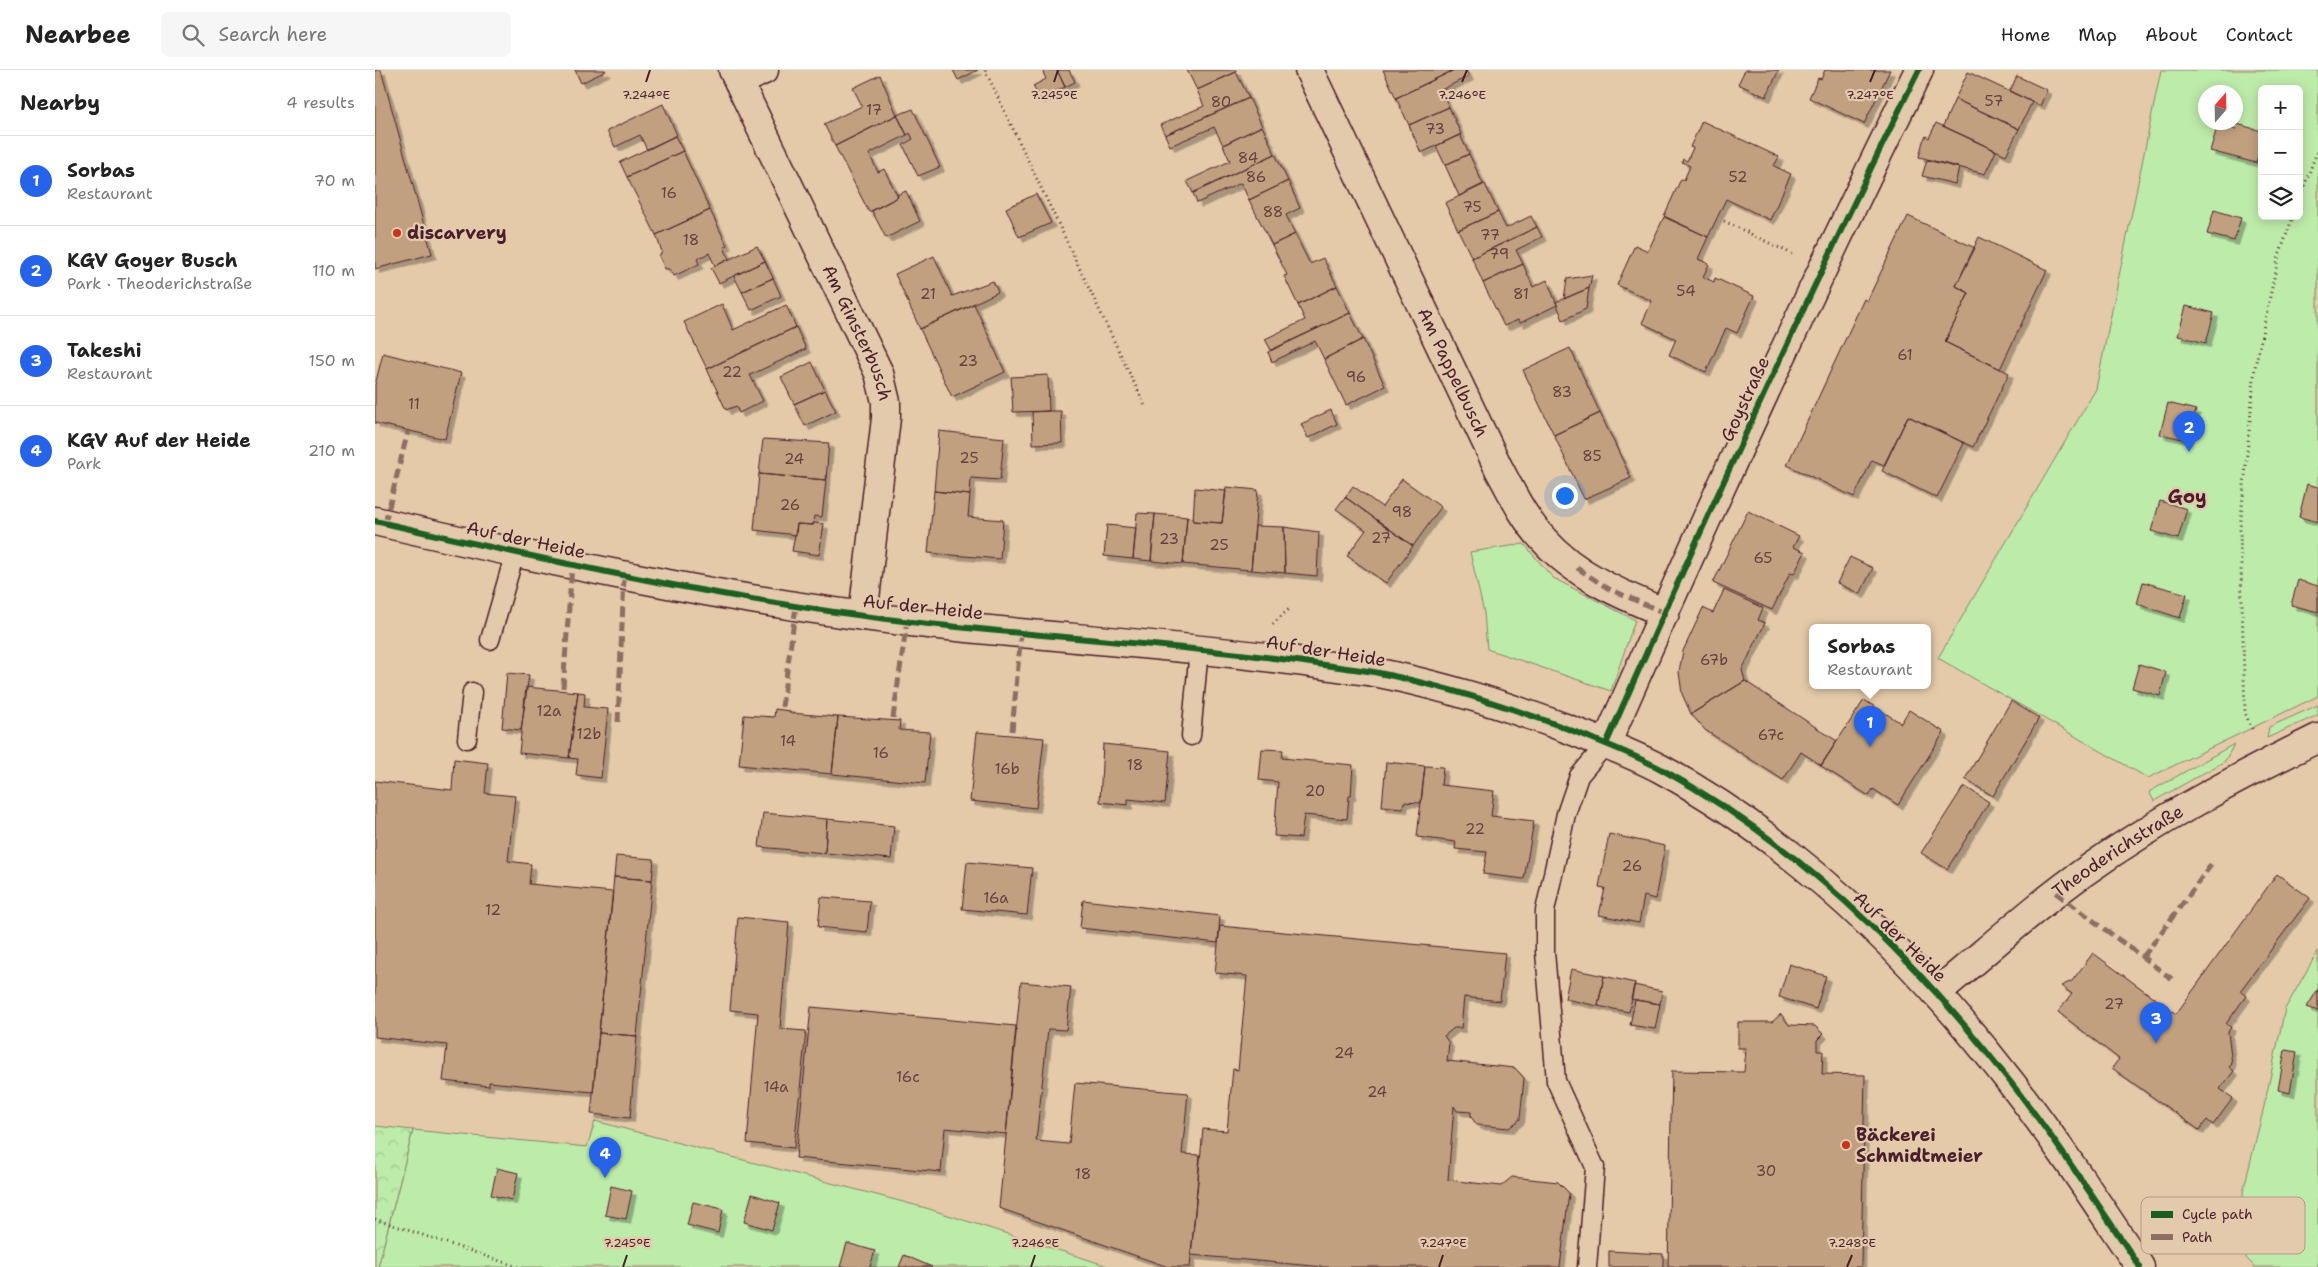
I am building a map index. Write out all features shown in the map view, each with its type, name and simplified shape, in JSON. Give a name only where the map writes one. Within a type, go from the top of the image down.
[{"type":"street","points":[[736,76],[764,70]]},
{"type":"street","name":"Am Pappelbusch","points":[[1309,70],[1499,469],[1521,509],[1544,541],[1577,568],[1609,589],[1665,613]]},
{"type":"street","name":"Goystraße","points":[[1606,744],[1822,269],[1919,70]]},
{"type":"street","name":"Am Ginsterbusch","points":[[736,76],[879,373],[886,402],[886,418],[863,616]]},
{"type":"street","name":"Auf der Heide","points":[[375,521],[515,553],[726,595],[863,616],[957,627],[1199,649],[1375,672],[1516,710],[1606,744],[1661,769],[1752,828],[1799,864],[1862,919],[1936,993],[2012,1084],[2077,1174],[2139,1267]]},
{"type":"street","name":"Theoderichstraße","points":[[1936,993],[2056,892],[2088,869],[2240,777],[2318,738]]},
{"type":"lane","points":[[490,640],[515,553]]},
{"type":"lane","points":[[1191,736],[1199,649]]},
{"type":"lane","points":[[467,740],[472,692]]},
{"type":"lane","points":[[1587,1267],[1595,1167],[1556,1080],[1545,952],[1545,911],[1566,814],[1579,776],[1606,744]]},
{"type":"path","points":[[985,70],[1146,408]]},
{"type":"path","points":[[2303,189],[2318,149]]},
{"type":"path","points":[[2252,729],[2245,713],[2240,529],[2255,367],[2278,259],[2292,220]]},
{"type":"path","points":[[1724,221],[1822,269]]},
{"type":"path","points":[[375,1219],[518,1267]]},
{"type":"green space","points":[[2161,70],[2318,70],[2318,696],[2148,778],[1938,658],[2096,389]]},
{"type":"green space","points":[[1524,544],[1553,578],[1635,620],[1611,691],[1487,649],[1484,613],[1470,552]]},
{"type":"green space","points":[[2318,705],[2318,715],[2267,738],[2269,727]]},
{"type":"green space","points":[[2234,744],[2225,761],[2154,801],[2149,792]]},
{"type":"green space","points":[[2318,951],[2318,1267],[2255,1267],[2246,1258],[2246,1254],[2305,1254],[2305,1197],[2243,1197],[2285,1009]]},
{"type":"green space","points":[[595,1121],[926,1208],[1111,1267],[378,1267],[413,1130],[587,1147]]},
{"type":"green space","points":[[375,1126],[413,1130],[378,1267],[375,1267]]},
{"type":"building","points":[[375,70],[381,70],[432,254],[375,269]]},
{"type":"building","points":[[575,70],[605,70],[606,71],[581,83]]},
{"type":"building","points":[[953,70],[978,70],[958,80]]},
{"type":"building","points":[[1042,70],[1057,70],[1065,87],[1040,99],[1033,86],[1046,79]]},
{"type":"building","points":[[1057,70],[1069,70],[1075,82],[1065,87]]},
{"type":"building","points":[[1187,70],[1236,70],[1236,72],[1197,90]]},
{"type":"building","points":[[1383,70],[1454,70],[1396,98]]},
{"type":"building","points":[[1454,70],[1466,70],[1469,76],[1441,90],[1449,107],[1409,125],[1396,98]]},
{"type":"building","points":[[1745,70],[1779,70],[1766,97],[1738,84]]},
{"type":"building","points":[[1825,70],[1890,70],[1864,124],[1809,98],[1818,78],[1821,79]]},
{"type":"building","points":[[1236,72],[1249,98],[1165,135],[1160,125],[1204,106],[1197,90]]},
{"type":"building","points":[[1968,72],[2032,102],[2019,129],[1955,99]]},
{"type":"building","points":[[880,75],[897,115],[835,146],[824,124],[862,106],[853,88]]},
{"type":"building","points":[[2017,76],[2047,90],[2040,106],[2010,91]]},
{"type":"building","points":[[1249,98],[1262,126],[1223,145],[1214,127],[1170,146],[1165,135]]},
{"type":"building","points":[[1955,99],[2019,129],[2006,155],[1943,126]]},
{"type":"building","points":[[663,104],[677,135],[647,150],[640,135],[615,147],[607,131]]},
{"type":"building","points":[[1449,107],[1461,134],[1421,153],[1409,125]]},
{"type":"building","points":[[913,109],[940,167],[918,176],[903,145],[913,139],[910,133],[907,135],[897,115]]},
{"type":"building","points":[[897,115],[907,135],[869,154],[878,172],[884,169],[898,197],[869,212],[835,146]]},
{"type":"building","points":[[1702,121],[1779,157],[1774,166],[1791,174],[1770,220],[1726,199],[1708,237],[1664,216],[1681,179],[1684,180],[1690,166],[1682,162],[1683,159],[1687,161],[1693,148],[1690,147]]},
{"type":"building","points":[[1936,123],[1996,151],[1985,174],[1919,157],[1923,141],[1926,136],[1929,138]]},
{"type":"building","points":[[1262,126],[1275,154],[1193,193],[1187,181],[1230,161],[1223,145]]},
{"type":"building","points":[[2243,126],[2258,130],[2258,156],[2256,163],[2210,151],[2216,130],[2243,130]]},
{"type":"building","points":[[1460,135],[1469,154],[1445,165],[1436,146]]},
{"type":"building","points":[[675,136],[683,151],[627,177],[620,162]]},
{"type":"building","points":[[683,151],[710,210],[656,235],[627,177]]},
{"type":"building","points":[[1275,154],[1288,181],[1249,200],[1241,183],[1197,203],[1193,193]]},
{"type":"building","points":[[1469,154],[1483,184],[1459,196],[1445,165]]},
{"type":"building","points":[[1927,160],[1959,168],[1955,184],[1922,176]]},
{"type":"building","points":[[1288,181],[1300,208],[1286,215],[1295,234],[1272,245],[1249,200]]},
{"type":"building","points":[[1485,184],[1498,212],[1458,230],[1445,203]]},
{"type":"building","points":[[906,191],[920,221],[886,238],[872,211]]},
{"type":"building","points":[[1036,194],[1051,223],[1019,237],[1006,208]]},
{"type":"building","points":[[710,210],[727,245],[724,247],[729,259],[715,266],[709,253],[697,259],[699,264],[674,276],[670,269],[665,269],[659,256],[662,252],[656,235]]},
{"type":"building","points":[[2214,210],[2241,218],[2234,241],[2207,234]]},
{"type":"building","points":[[1498,212],[1506,228],[1531,216],[1537,227],[1472,258],[1458,230]]},
{"type":"building","points":[[1908,216],[1975,248],[1956,286],[1969,293],[1945,342],[2009,373],[1973,447],[1908,416],[1884,465],[1872,460],[1854,497],[1787,465],[1864,299],[1867,301]]},
{"type":"building","points":[[1664,217],[1708,237],[1698,259],[1709,264],[1703,277],[1714,282],[1715,278],[1754,296],[1737,333],[1726,328],[1706,372],[1669,355],[1676,339],[1642,323],[1652,301],[1617,285],[1635,245],[1648,251]]},
{"type":"building","points":[[1537,227],[1542,237],[1516,250],[1523,264],[1483,283],[1472,258]]},
{"type":"building","points":[[1295,234],[1310,264],[1323,258],[1337,286],[1298,305],[1284,276],[1287,275],[1272,245]]},
{"type":"building","points":[[1979,237],[2047,270],[2000,369],[1945,342],[1969,293],[1956,286]]},
{"type":"building","points":[[757,246],[765,261],[719,283],[711,268]]},
{"type":"building","points":[[934,256],[952,296],[993,281],[998,292],[920,329],[895,274]]},
{"type":"building","points":[[765,261],[773,278],[742,292],[734,276]]},
{"type":"building","points":[[1523,264],[1533,287],[1547,280],[1557,305],[1520,323],[1518,320],[1504,326],[1483,283]]},
{"type":"building","points":[[1592,275],[1589,288],[1564,299],[1567,279]]},
{"type":"building","points":[[773,278],[781,296],[751,310],[742,292]]},
{"type":"building","points":[[1337,286],[1350,313],[1271,350],[1265,339],[1305,320],[1298,305]]},
{"type":"building","points":[[1589,288],[1586,309],[1563,320],[1556,302]]},
{"type":"building","points":[[722,304],[733,330],[786,305],[796,327],[707,369],[684,322]]},
{"type":"building","points":[[974,304],[1005,372],[952,397],[920,329]]},
{"type":"building","points":[[2186,306],[2214,313],[2206,343],[2178,336]]},
{"type":"building","points":[[1350,313],[1363,339],[1324,359],[1315,341],[1272,362],[1268,352]]},
{"type":"building","points":[[796,327],[806,349],[750,375],[763,401],[739,413],[736,406],[726,410],[707,369]]},
{"type":"building","points":[[1363,339],[1385,386],[1346,405],[1324,359]]},
{"type":"building","points":[[1570,348],[1600,413],[1554,435],[1523,370]]},
{"type":"building","points":[[383,353],[461,373],[445,439],[375,423],[375,385]]},
{"type":"building","points":[[812,362],[825,390],[794,404],[781,377]]},
{"type":"building","points":[[1048,375],[1049,411],[1013,412],[1011,377]]},
{"type":"building","points":[[825,390],[836,411],[805,426],[794,404]]},
{"type":"building","points":[[2168,403],[2196,410],[2187,440],[2160,434]]},
{"type":"building","points":[[1331,410],[1337,424],[1308,438],[1301,424]]},
{"type":"building","points":[[1061,411],[1062,443],[1033,444],[1032,412]]},
{"type":"building","points":[[1600,413],[1631,478],[1584,499],[1554,435]]},
{"type":"building","points":[[1908,416],[1964,443],[1937,498],[1882,471]]},
{"type":"building","points":[[939,431],[1004,438],[1000,480],[971,478],[970,495],[934,491]]},
{"type":"building","points":[[763,439],[829,443],[826,480],[759,474]]},
{"type":"building","points":[[759,474],[826,480],[822,517],[814,516],[813,525],[797,524],[796,535],[754,530]]},
{"type":"building","points":[[1402,479],[1441,507],[1413,546],[1345,497],[1353,486],[1382,507]]},
{"type":"building","points":[[2307,484],[2318,487],[2318,522],[2299,517]]},
{"type":"building","points":[[1226,487],[1258,490],[1251,570],[1183,564],[1187,517],[1193,518],[1193,521],[1222,523]]},
{"type":"building","points":[[1195,488],[1226,491],[1222,523],[1193,521]]},
{"type":"building","points":[[934,491],[970,495],[968,517],[1003,520],[1000,559],[928,553]]},
{"type":"building","points":[[1345,497],[1413,546],[1386,583],[1347,556],[1366,530],[1336,509]]},
{"type":"building","points":[[2160,501],[2187,509],[2178,539],[2151,531]]},
{"type":"building","points":[[1748,511],[1799,536],[1793,547],[1805,552],[1794,574],[1790,573],[1772,610],[1713,583]]},
{"type":"building","points":[[1137,513],[1155,514],[1151,561],[1133,559]]},
{"type":"building","points":[[1155,514],[1187,517],[1183,564],[1151,561]]},
{"type":"building","points":[[814,523],[824,524],[819,555],[792,551],[797,524],[813,525]]},
{"type":"building","points":[[1107,525],[1136,528],[1133,559],[1104,556]]},
{"type":"building","points":[[1255,526],[1284,527],[1285,573],[1251,570]]},
{"type":"building","points":[[1284,527],[1319,532],[1317,576],[1285,573]]},
{"type":"building","points":[[1850,557],[1873,568],[1860,594],[1837,583]]},
{"type":"building","points":[[2298,580],[2318,586],[2318,612],[2291,605]]},
{"type":"building","points":[[2143,582],[2187,594],[2180,618],[2137,604]]},
{"type":"building","points":[[1724,590],[1763,608],[1758,620],[1765,623],[1742,670],[1745,681],[1691,714],[1682,694],[1679,672],[1683,651],[1703,608],[1713,613]]},
{"type":"building","points":[[2139,664],[2166,672],[2160,696],[2132,688]]},
{"type":"building","points":[[507,673],[529,675],[521,730],[502,728]]},
{"type":"building","points":[[1745,681],[1837,741],[1821,765],[1801,752],[1783,780],[1705,730],[1691,714]]},
{"type":"building","points":[[526,687],[578,692],[569,758],[519,753]]},
{"type":"building","points":[[578,692],[585,693],[584,707],[608,709],[601,778],[576,775],[578,759],[569,758]]},
{"type":"building","points":[[1864,700],[1901,723],[1909,710],[1944,732],[1898,805],[1873,789],[1869,796],[1821,766]]},
{"type":"building","points":[[2011,701],[2039,718],[1993,796],[1965,779]]},
{"type":"building","points":[[775,709],[790,711],[790,713],[838,717],[832,774],[739,765],[744,715],[774,717]]},
{"type":"building","points":[[838,717],[900,721],[899,730],[930,732],[925,783],[832,774]]},
{"type":"building","points":[[977,732],[1044,738],[1036,808],[970,801]]},
{"type":"building","points":[[1103,744],[1170,751],[1165,803],[1128,799],[1128,805],[1100,802]]},
{"type":"building","points":[[1262,749],[1283,750],[1282,758],[1353,765],[1347,819],[1304,815],[1301,838],[1274,836],[1278,782],[1259,780]]},
{"type":"building","points":[[454,759],[488,763],[485,793],[515,796],[508,861],[531,864],[529,884],[613,892],[593,1092],[489,1082],[489,1086],[443,1081],[447,1045],[375,1037],[375,781],[452,790]]},
{"type":"building","points":[[1386,762],[1425,766],[1421,803],[1404,802],[1403,808],[1382,806]]},
{"type":"building","points":[[1425,766],[1443,767],[1441,785],[1494,791],[1491,816],[1534,821],[1524,879],[1483,874],[1487,852],[1455,849],[1456,842],[1417,837]]},
{"type":"building","points":[[1964,786],[1989,802],[1947,869],[1921,853]]},
{"type":"building","points":[[763,813],[827,819],[825,853],[759,847]]},
{"type":"building","points":[[827,819],[894,826],[891,859],[825,853]]},
{"type":"building","points":[[1609,834],[1665,846],[1655,899],[1644,896],[1639,923],[1599,915],[1605,888],[1599,887]]},
{"type":"building","points":[[616,856],[654,859],[652,880],[614,877]]},
{"type":"building","points":[[967,862],[1032,868],[1027,915],[962,909]]},
{"type":"building","points":[[2277,874],[2310,898],[2240,991],[2246,996],[2226,1024],[2231,1027],[2228,1032],[2232,1064],[2229,1067],[2234,1071],[2220,1089],[2233,1098],[2213,1125],[2207,1120],[2199,1130],[2112,1068],[2119,1059],[2058,1012],[2072,994],[2061,986],[2072,981],[2093,953],[2176,1014]]},
{"type":"building","points":[[614,877],[652,880],[637,1036],[599,1033]]},
{"type":"building","points":[[821,897],[870,901],[867,932],[818,927]]},
{"type":"building","points":[[1083,900],[1220,916],[1218,943],[1080,928]]},
{"type":"building","points":[[738,917],[789,922],[780,1029],[806,1031],[794,1148],[747,1143],[758,1013],[730,1010]]},
{"type":"building","points":[[1220,926],[1505,953],[1500,1001],[1464,997],[1461,1028],[1454,1028],[1444,1036],[1449,1043],[1447,1061],[1515,1068],[1524,1078],[1520,1119],[1509,1128],[1477,1125],[1471,1117],[1471,1112],[1457,1111],[1454,1106],[1448,1180],[1501,1186],[1512,1177],[1558,1182],[1569,1193],[1560,1267],[1324,1267],[1191,1255],[1203,1129],[1227,1131],[1233,1069],[1238,1070],[1247,976],[1215,973]]},
{"type":"building","points":[[1789,964],[1826,976],[1816,1009],[1779,997]]},
{"type":"building","points":[[1571,969],[1604,976],[1598,1006],[1565,999]]},
{"type":"building","points":[[1604,976],[1635,983],[1629,1012],[1598,1006]]},
{"type":"building","points":[[1021,982],[1071,987],[1066,1030],[1048,1029],[1036,1141],[1069,1144],[1075,1083],[1188,1093],[1182,1154],[1200,1155],[1190,1267],[1168,1267],[999,1208]]},
{"type":"building","points":[[1634,985],[1662,991],[1660,1004],[1631,999]]},
{"type":"building","points":[[2318,989],[2318,1011],[2307,1007]]},
{"type":"building","points":[[1635,1000],[1660,1004],[1655,1029],[1630,1025]]},
{"type":"building","points":[[811,1007],[1016,1026],[1006,1134],[945,1128],[941,1172],[796,1158]]},
{"type":"building","points":[[1781,1014],[1789,1025],[1815,1026],[1823,1034],[1817,1040],[1817,1051],[1823,1051],[1822,1074],[1865,1075],[1861,1267],[1668,1267],[1672,1071],[1744,1072],[1746,1048],[1738,1048],[1738,1022],[1772,1022]]},
{"type":"building","points":[[599,1033],[637,1036],[630,1118],[591,1114]]},
{"type":"building","points":[[2285,1050],[2297,1052],[2290,1093],[2278,1090]]},
{"type":"building","points":[[497,1168],[518,1173],[512,1200],[491,1195]]},
{"type":"building","points":[[611,1186],[632,1191],[626,1219],[605,1215]]},
{"type":"building","points":[[752,1194],[780,1203],[772,1230],[744,1222]]},
{"type":"building","points":[[693,1202],[723,1209],[718,1233],[687,1225]]},
{"type":"building","points":[[847,1243],[875,1251],[870,1267],[840,1267]]},
{"type":"building","points":[[1609,1251],[1663,1254],[1663,1267],[1609,1267]]},
{"type":"building","points":[[904,1255],[932,1267],[899,1267]]},
{"type":"marked path","points":[[385,523],[408,431]]},
{"type":"marked path","points":[[563,688],[572,565]]},
{"type":"marked path","points":[[1577,568],[1609,589],[1665,613]]},
{"type":"marked path","points":[[618,722],[624,577]]},
{"type":"marked path","points":[[782,707],[796,606]]},
{"type":"marked path","points":[[893,718],[907,621]]},
{"type":"marked path","points":[[1012,731],[1021,633]]},
{"type":"marked path","points":[[2143,957],[2214,861]]},
{"type":"marked path","points":[[2056,893],[2172,979]]},
{"type":"cycle path","points":[[1606,744],[1759,405],[1919,70]]},
{"type":"cycle path","points":[[375,521],[642,579],[776,603],[911,622],[1206,650],[1374,672],[1448,689],[1496,704],[1544,720],[1615,748],[1661,769],[1712,799],[1761,833],[1808,869],[1853,908],[1896,950],[1975,1038],[2029,1106],[2062,1151],[2140,1267]]},
{"type":"place","name":"discarvery","points":[[397,233]]},
{"type":"place","name":"KGV Goyer Busch","points":[[2189,452]]},
{"type":"place","name":"Sorbas","points":[[1870,747]]},
{"type":"place","name":"Takeshi","points":[[2156,1043]]},
{"type":"place","name":"Bäckerei Schmidtmeier","points":[[1846,1145]]},
{"type":"place","name":"KGV Auf der Heide","points":[[605,1178]]},
{"type":"district","name":"Goy","points":[[2187,496]]}]
